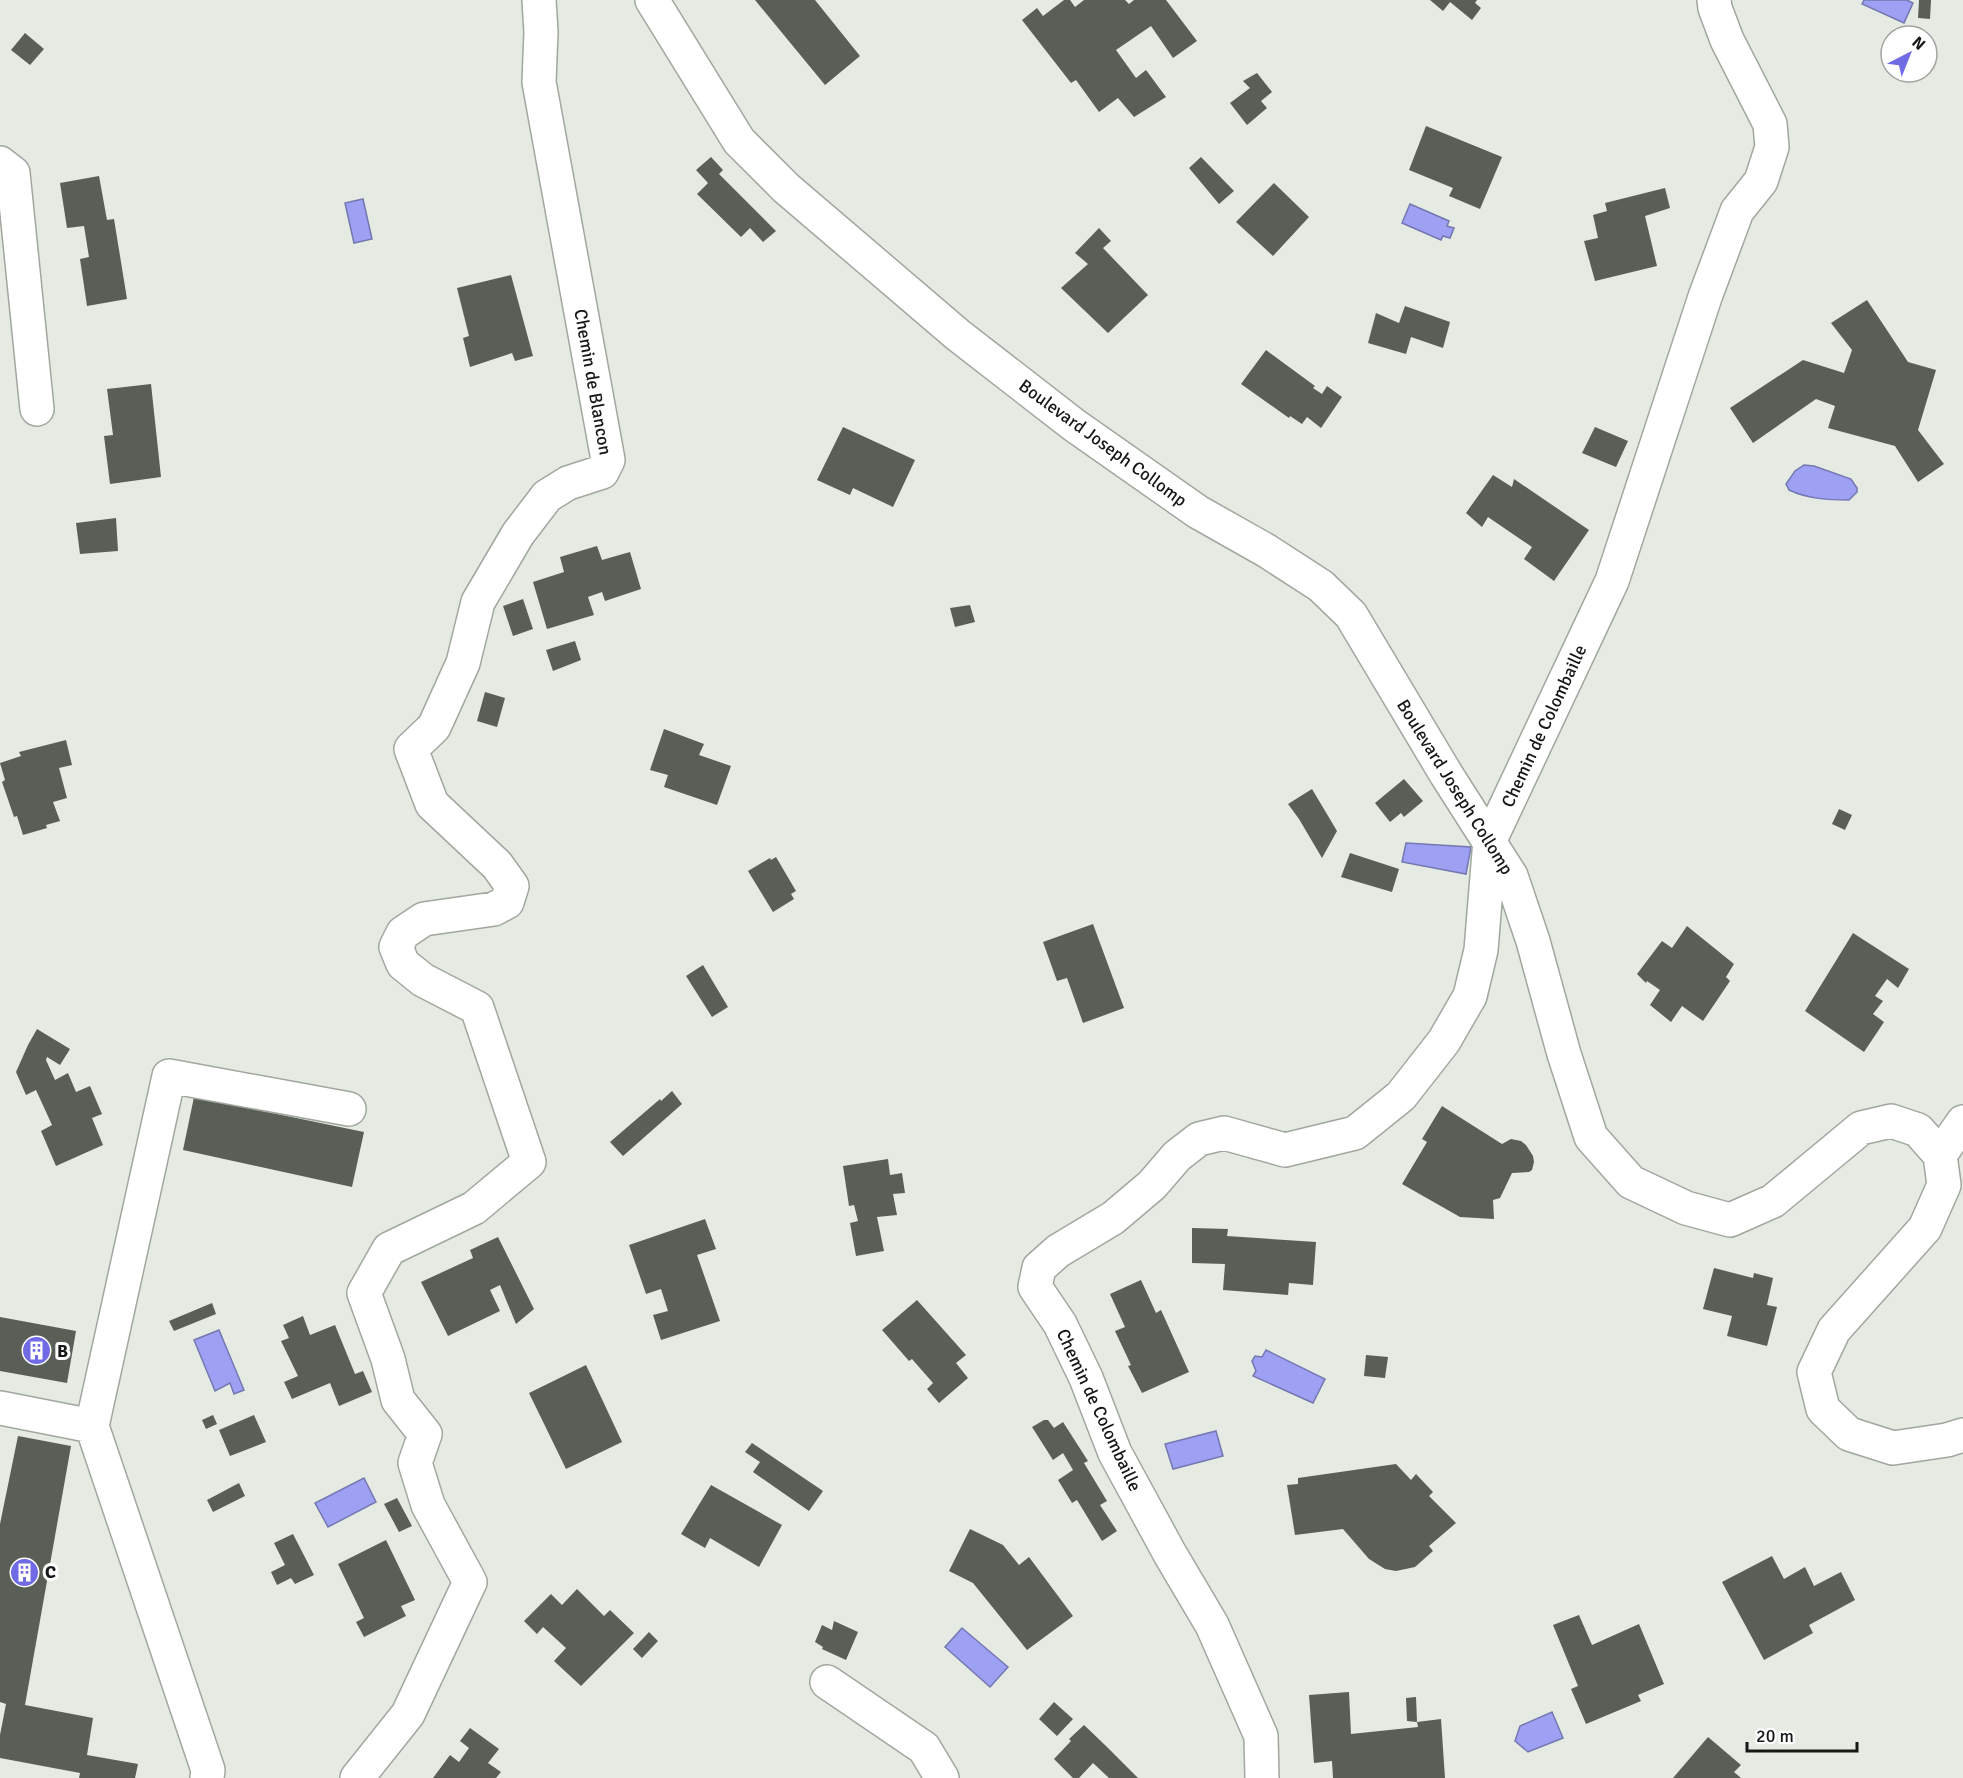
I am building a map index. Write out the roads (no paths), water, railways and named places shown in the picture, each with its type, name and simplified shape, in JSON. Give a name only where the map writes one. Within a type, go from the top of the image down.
[{"type":"street","name":"Chemin de Blancon","points":[[357,1778],[408,1713],[470,1582],[428,1505],[415,1463],[425,1434],[398,1400],[388,1359],[364,1293],[389,1249],[474,1208],[529,1162],[477,1008],[423,980],[403,964],[396,946],[403,933],[424,919],[494,909],[507,902],[512,886],[497,865],[432,804],[411,749],[434,727],[463,663],[478,602],[518,534],[547,496],[568,483],[602,472],[608,460],[539,82],[542,32],[539,0]]},
{"type":"street","name":"Boulevard Joseph Collomp","points":[[652,0],[739,141],[786,188],[958,335],[1074,425],[1198,512],[1268,551],[1322,586],[1351,615],[1446,774],[1511,876],[1530,930],[1564,1054],[1591,1137],[1631,1182],[1686,1208],[1730,1220],[1773,1201],[1862,1128],[1891,1121],[1918,1130],[1940,1155]]},
{"type":"street","name":"Chemin de Colombaille","points":[[1262,1778],[1261,1736],[1212,1625],[1114,1453],[1086,1378],[1060,1324],[1035,1287],[1039,1268],[1058,1251],[1113,1218],[1152,1185],[1177,1156],[1199,1139],[1224,1133],[1286,1150],[1355,1132],[1401,1096],[1444,1041],[1470,996],[1481,950],[1490,840],[1612,581],[1717,265],[1737,211],[1761,181],[1772,147],[1770,124],[1727,40],[1714,0]]},
{"type":"street","points":[[0,163],[13,173],[37,409]]},
{"type":"street","points":[[207,1778],[208,1770],[92,1426],[169,1076],[349,1109]]},
{"type":"street","points":[[1963,1122],[1940,1155],[1944,1185],[1925,1228],[1834,1330],[1814,1372],[1823,1409],[1849,1434],[1893,1448],[1947,1440],[1963,1435]]},
{"type":"street","points":[[0,1408],[92,1426]]},
{"type":"street","points":[[827,1682],[924,1748],[942,1778]]},
{"type":"water","points":[[1864,0],[1907,0],[1913,3],[1904,23],[1862,4]]},
{"type":"water","points":[[363,199],[372,239],[354,243],[345,203]]},
{"type":"water","points":[[1410,204],[1449,221],[1447,226],[1454,228],[1450,238],[1443,236],[1441,240],[1402,223]]},
{"type":"water","points":[[1804,465],[1814,466],[1851,479],[1857,492],[1849,500],[1841,500],[1811,497],[1789,490],[1786,484],[1795,471]]},
{"type":"water","points":[[1406,843],[1471,847],[1466,874],[1402,862]]},
{"type":"water","points":[[219,1330],[244,1390],[234,1394],[230,1383],[215,1391],[194,1340]]},
{"type":"water","points":[[1266,1350],[1325,1379],[1313,1403],[1253,1376],[1256,1371],[1252,1361],[1255,1356],[1262,1357]]},
{"type":"water","points":[[1216,1431],[1223,1456],[1173,1469],[1165,1444]]},
{"type":"water","points":[[364,1478],[376,1502],[328,1527],[315,1503]]},
{"type":"water","points":[[962,1628],[1008,1667],[990,1687],[945,1647]]},
{"type":"water","points":[[1552,1712],[1563,1738],[1528,1752],[1515,1741],[1520,1726]]},
{"type":"place","name":"B","points":[[36,1351]]},
{"type":"place","name":"C","points":[[24,1572]]}]
